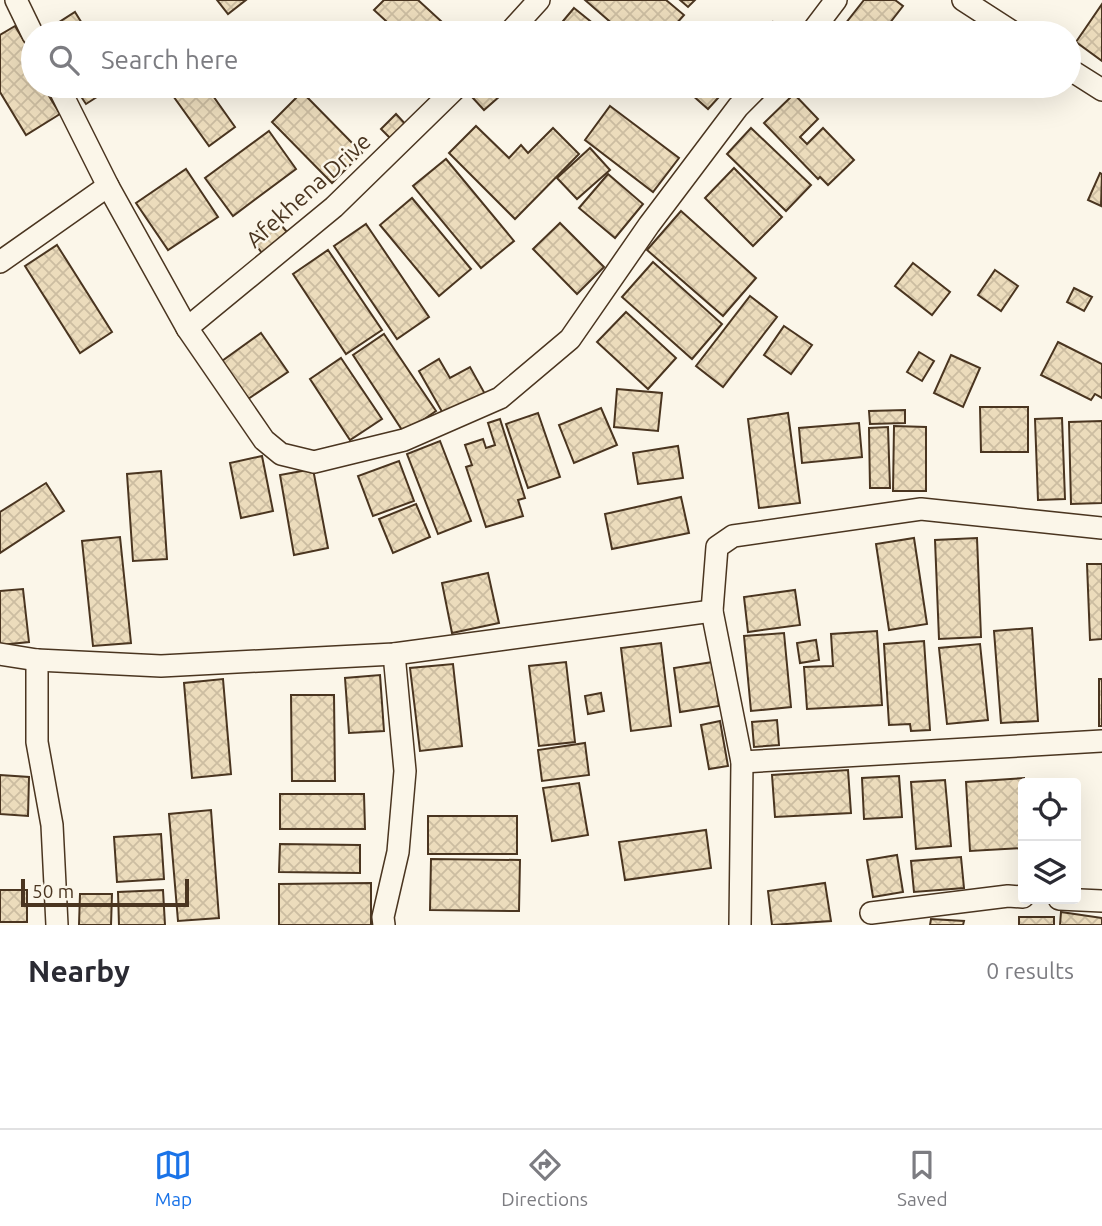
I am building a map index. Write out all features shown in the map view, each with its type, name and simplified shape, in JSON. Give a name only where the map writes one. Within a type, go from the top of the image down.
[{"type":"street","points":[[0,5],[9,0]]},
{"type":"street","points":[[16,0],[26,21]]},
{"type":"street","points":[[520,21],[538,0]]},
{"type":"street","points":[[820,21],[836,0]]},
{"type":"street","points":[[963,0],[995,21]]},
{"type":"street","points":[[1081,77],[1102,90]]},
{"type":"street","points":[[64,98],[108,186],[187,328],[264,440],[281,454],[314,462],[404,440],[500,398],[570,338],[649,225],[747,98]]},
{"type":"street","name":"Afekhena Drive","points":[[187,328],[334,207],[446,98]]},
{"type":"street","points":[[0,262],[108,186]]},
{"type":"street","points":[[740,925],[742,762],[712,611],[717,547],[733,536],[921,509],[1102,528]]},
{"type":"street","points":[[0,654],[37,660],[161,666],[394,654],[712,611]]},
{"type":"street","points":[[384,925],[383,917],[398,852],[405,771],[394,654]]},
{"type":"street","points":[[37,660],[37,742],[52,825],[57,925]]},
{"type":"street","points":[[742,762],[1102,741]]},
{"type":"street","points":[[871,913],[1018,897]]},
{"type":"street","points":[[1081,900],[1102,901]]},
{"type":"building","points":[[217,0],[246,0],[228,14]]},
{"type":"building","points":[[384,0],[418,0],[441,21],[386,21],[374,10]]},
{"type":"building","points":[[585,0],[666,0],[684,15],[679,21],[609,21]]},
{"type":"building","points":[[680,0],[695,0],[688,7]]},
{"type":"building","points":[[864,0],[895,0],[903,6],[891,21],[847,21]]},
{"type":"building","points":[[1102,4],[1102,61],[1081,46],[1081,35]]},
{"type":"building","points":[[574,8],[590,21],[563,21]]},
{"type":"building","points":[[75,12],[81,21],[61,21]]},
{"type":"building","points":[[15,26],[21,36],[21,98],[50,98],[60,114],[26,135],[0,92],[0,35]]},
{"type":"building","points":[[82,98],[95,98],[86,104]]},
{"type":"building","points":[[175,98],[214,98],[235,127],[209,146]]},
{"type":"building","points":[[296,98],[308,98],[362,153],[332,183],[272,122]]},
{"type":"building","points":[[473,98],[498,98],[484,110]]},
{"type":"building","points":[[696,98],[718,98],[708,109]]},
{"type":"building","points":[[790,98],[798,98],[818,119],[800,137],[807,144],[823,128],[854,160],[828,185],[820,177],[818,179],[764,123]]},
{"type":"building","points":[[610,106],[679,158],[653,192],[585,140]]},
{"type":"building","points":[[396,114],[408,127],[393,141],[381,129]]},
{"type":"building","points":[[476,126],[509,158],[521,145],[528,153],[553,128],[579,154],[515,219],[449,153]]},
{"type":"building","points":[[751,128],[811,185],[786,211],[727,154]]},
{"type":"building","points":[[269,131],[296,169],[233,216],[205,178]]},
{"type":"building","points":[[590,148],[610,170],[577,199],[557,178]]},
{"type":"building","points":[[446,159],[514,241],[481,268],[413,186]]},
{"type":"building","points":[[734,168],[782,217],[753,246],[705,198]]},
{"type":"building","points":[[186,169],[218,217],[168,250],[136,203]]},
{"type":"building","points":[[1100,173],[1102,174],[1101,206],[1088,200]]},
{"type":"building","points":[[608,174],[643,204],[615,238],[579,208]]},
{"type":"building","points":[[412,198],[471,269],[439,296],[380,225]]},
{"type":"building","points":[[681,211],[756,278],[723,316],[647,250]]},
{"type":"building","points":[[274,217],[287,232],[262,253],[250,237]]},
{"type":"building","points":[[560,223],[604,267],[577,294],[533,249]]},
{"type":"building","points":[[366,224],[429,317],[397,339],[334,246]]},
{"type":"building","points":[[57,245],[112,332],[80,353],[25,266]]},
{"type":"building","points":[[328,250],[382,330],[346,354],[293,274]]},
{"type":"building","points":[[653,262],[722,324],[692,359],[622,297]]},
{"type":"building","points":[[913,263],[950,292],[932,315],[895,286]]},
{"type":"building","points":[[995,270],[1018,286],[1001,311],[978,295]]},
{"type":"building","points":[[1074,288],[1092,297],[1084,311],[1067,302]]},
{"type":"building","points":[[750,296],[777,317],[723,387],[696,366]]},
{"type":"building","points":[[626,312],[676,358],[648,389],[597,342]]},
{"type":"building","points":[[784,326],[812,345],[791,374],[764,355]]},
{"type":"building","points":[[261,333],[288,372],[248,399],[222,361]]},
{"type":"building","points":[[384,334],[436,411],[404,433],[353,355]]},
{"type":"building","points":[[1058,342],[1102,364],[1102,398],[1095,394],[1091,400],[1041,375]]},
{"type":"building","points":[[919,352],[934,361],[922,381],[907,372]]},
{"type":"building","points":[[951,355],[980,368],[963,407],[934,393]]},
{"type":"building","points":[[341,358],[382,419],[350,440],[310,379]]},
{"type":"building","points":[[439,359],[450,378],[470,367],[485,394],[445,417],[419,371]]},
{"type":"building","points":[[617,389],[662,393],[658,431],[614,427]]},
{"type":"building","points":[[980,407],[1028,407],[1028,452],[981,452]]},
{"type":"building","points":[[601,408],[617,445],[574,463],[559,425]]},
{"type":"building","points":[[905,410],[905,423],[870,424],[869,411]]},
{"type":"building","points":[[538,413],[560,477],[528,488],[506,424]]},
{"type":"building","points":[[788,413],[800,503],[759,508],[748,419]]},
{"type":"building","points":[[1062,418],[1065,499],[1038,500],[1035,419]]},
{"type":"building","points":[[500,419],[525,498],[518,500],[523,516],[486,527],[466,467],[472,465],[465,445],[483,439],[486,448],[495,445],[488,423]]},
{"type":"building","points":[[1102,421],[1102,503],[1071,504],[1069,422]]},
{"type":"building","points":[[859,423],[862,457],[802,463],[799,428]]},
{"type":"building","points":[[894,426],[926,427],[926,491],[893,491]]},
{"type":"building","points":[[888,427],[890,488],[870,488],[869,428]]},
{"type":"building","points":[[440,441],[471,521],[438,534],[407,454]]},
{"type":"building","points":[[678,446],[683,478],[638,484],[633,453]]},
{"type":"building","points":[[262,456],[273,511],[241,518],[230,463]]},
{"type":"building","points":[[399,461],[414,501],[373,516],[358,476]]},
{"type":"building","points":[[313,469],[328,548],[294,555],[280,475]]},
{"type":"building","points":[[161,471],[167,559],[133,561],[127,474]]},
{"type":"building","points":[[46,483],[64,511],[0,553],[0,512]]},
{"type":"building","points":[[681,497],[689,533],[612,549],[605,514]]},
{"type":"building","points":[[416,504],[430,537],[393,553],[379,519]]},
{"type":"building","points":[[120,537],[131,643],[93,646],[82,541]]},
{"type":"building","points":[[914,538],[927,624],[889,630],[876,544]]},
{"type":"building","points":[[977,538],[981,637],[939,639],[935,540]]},
{"type":"building","points":[[1087,564],[1102,564],[1102,639],[1090,640]]},
{"type":"building","points":[[488,573],[499,623],[452,633],[442,583]]},
{"type":"building","points":[[23,589],[29,642],[0,645],[0,591]]},
{"type":"building","points":[[795,590],[800,625],[748,632],[744,597]]},
{"type":"building","points":[[1032,628],[1038,721],[1001,723],[994,631]]},
{"type":"building","points":[[877,631],[882,705],[807,709],[804,667],[833,666],[831,634]]},
{"type":"building","points":[[784,633],[791,707],[751,711],[744,636]]},
{"type":"building","points":[[816,640],[819,660],[800,663],[797,643]]},
{"type":"building","points":[[924,641],[930,730],[911,731],[910,724],[889,725],[884,644]]},
{"type":"building","points":[[661,643],[671,726],[631,731],[621,648]]},
{"type":"building","points":[[980,644],[988,720],[947,724],[939,648]]},
{"type":"building","points":[[566,662],[575,742],[539,746],[529,666]]},
{"type":"building","points":[[713,662],[719,706],[680,712],[674,668]]},
{"type":"building","points":[[453,664],[462,746],[420,751],[410,668]]},
{"type":"building","points":[[380,675],[384,731],[349,733],[345,678]]},
{"type":"building","points":[[223,679],[231,774],[192,778],[184,683]]},
{"type":"building","points":[[1099,679],[1102,679],[1102,726],[1099,726]]},
{"type":"building","points":[[601,693],[604,711],[588,714],[585,696]]},
{"type":"building","points":[[291,695],[334,695],[335,781],[292,781]]},
{"type":"building","points":[[777,720],[779,745],[754,747],[752,722]]},
{"type":"building","points":[[720,721],[728,766],[709,769],[701,725]]},
{"type":"building","points":[[585,743],[589,775],[542,781],[538,750]]},
{"type":"building","points":[[848,770],[851,813],[775,817],[772,775]]},
{"type":"building","points":[[0,775],[29,777],[28,816],[0,814]]},
{"type":"building","points":[[899,776],[902,817],[864,819],[862,778]]},
{"type":"building","points":[[1018,778],[1018,848],[970,851],[966,782]]},
{"type":"building","points":[[945,780],[951,846],[916,849],[911,782]]},
{"type":"building","points":[[579,783],[588,835],[552,841],[543,788]]},
{"type":"building","points":[[280,794],[364,794],[365,829],[280,829]]},
{"type":"building","points":[[211,810],[219,918],[178,921],[169,814]]},
{"type":"building","points":[[428,816],[517,816],[517,854],[428,854]]},
{"type":"building","points":[[706,830],[711,868],[625,880],[619,842]]},
{"type":"building","points":[[161,834],[164,879],[117,882],[114,837]]},
{"type":"building","points":[[280,844],[360,845],[360,873],[279,872]]},
{"type":"building","points":[[897,855],[903,892],[873,897],[867,860]]},
{"type":"building","points":[[961,857],[964,888],[914,892],[911,861]]},
{"type":"building","points":[[431,859],[520,860],[519,911],[430,910]]},
{"type":"building","points":[[371,883],[371,925],[279,925],[279,884]]},
{"type":"building","points":[[825,883],[831,921],[772,925],[768,891]]},
{"type":"building","points":[[0,890],[27,890],[27,922],[0,922]]},
{"type":"building","points":[[163,890],[165,925],[119,925],[118,892]]},
{"type":"building","points":[[80,894],[112,894],[111,925],[79,925]]},
{"type":"building","points":[[1061,912],[1102,918],[1102,925],[1060,925]]},
{"type":"building","points":[[1019,917],[1054,917],[1054,925],[1019,925]]},
{"type":"building","points":[[931,919],[964,921],[963,925],[930,925]]}]
